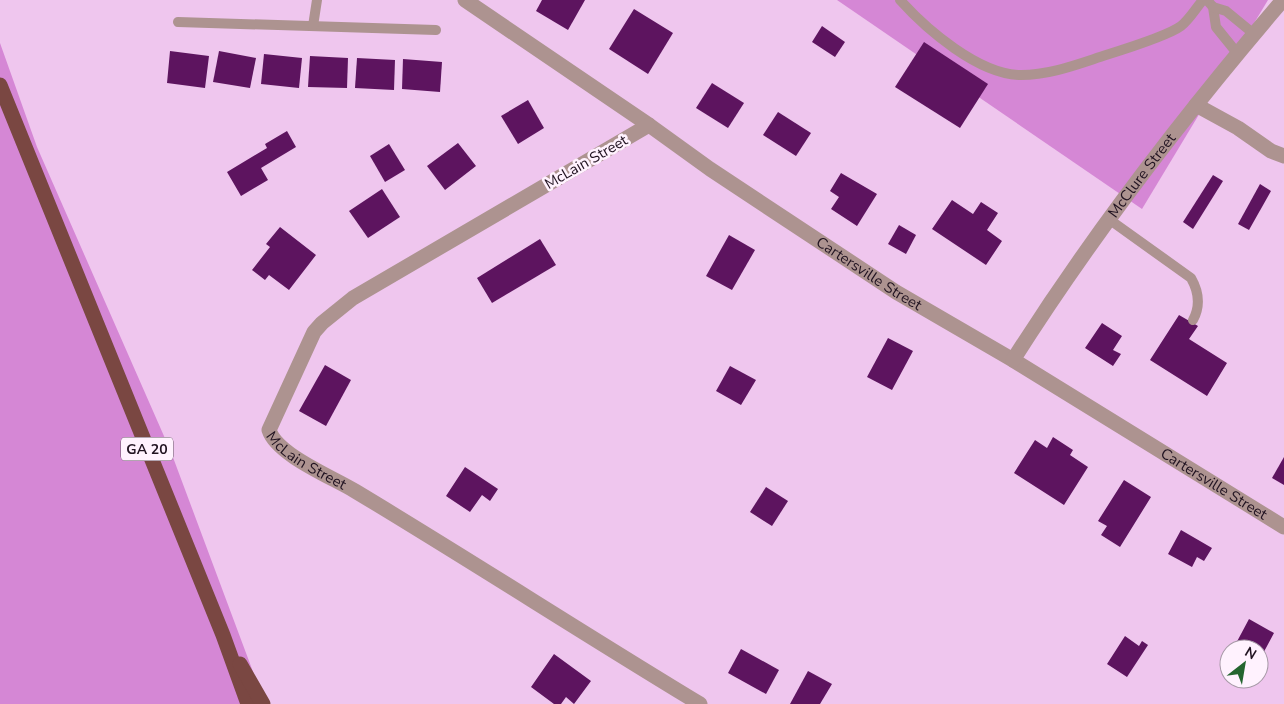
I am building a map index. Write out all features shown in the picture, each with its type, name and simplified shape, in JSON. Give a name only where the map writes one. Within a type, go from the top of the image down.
[{"type":"highway","name":"GA 20","points":[[0,85],[223,634],[248,704]]},
{"type":"highway","name":"GA 20","points":[[223,634],[263,704]]},
{"type":"street","name":"Cartersville Street","points":[[465,0],[649,125],[710,170],[896,292],[1013,360],[1284,528]]},
{"type":"street","name":"McClure Street","points":[[1013,360],[1060,286],[1237,53],[1283,0]]},
{"type":"street","points":[[1196,106],[1238,128],[1271,151],[1284,156]]},
{"type":"street","name":"McLain Street","points":[[649,125],[353,298],[322,323],[314,332],[269,430],[276,442],[291,454],[354,490],[700,704]]},
{"type":"lane","points":[[313,26],[317,0]]},
{"type":"lane","points":[[900,0],[918,20],[949,44],[986,66],[1019,75],[1051,72],[1122,50],[1181,27],[1203,0]]},
{"type":"lane","points":[[1210,4],[1226,11],[1254,34]]},
{"type":"lane","points":[[1210,4],[1216,27],[1237,53]]},
{"type":"lane","points":[[178,22],[436,30]]},
{"type":"lane","points":[[1110,220],[1191,278],[1197,290],[1198,311],[1193,320]]},
{"type":"shaded area","points":[[837,0],[1268,0],[1142,209]]},
{"type":"shaded area","points":[[0,43],[37,147],[171,452],[265,704],[0,704]]},
{"type":"building","points":[[542,0],[585,0],[568,30],[536,11]]},
{"type":"building","points":[[634,9],[673,33],[648,74],[609,49]]},
{"type":"building","points":[[822,26],[845,42],[835,57],[812,42]]},
{"type":"building","points":[[924,42],[988,84],[960,128],[895,87]]},
{"type":"building","points":[[170,51],[209,56],[205,88],[167,83]]},
{"type":"building","points":[[219,51],[256,58],[250,88],[213,82]]},
{"type":"building","points":[[264,54],[302,58],[299,88],[261,84]]},
{"type":"building","points":[[310,56],[348,58],[347,88],[308,87]]},
{"type":"building","points":[[357,58],[395,60],[394,90],[355,88]]},
{"type":"building","points":[[403,59],[442,62],[440,92],[402,89]]},
{"type":"building","points":[[712,83],[744,103],[728,128],[696,108]]},
{"type":"building","points":[[528,100],[544,128],[518,144],[501,116]]},
{"type":"building","points":[[778,112],[811,133],[796,156],[763,135]]},
{"type":"building","points":[[287,131],[296,147],[261,168],[268,180],[241,196],[227,172],[267,148],[265,144]]},
{"type":"building","points":[[458,143],[476,166],[445,190],[427,166]]},
{"type":"building","points":[[389,144],[405,170],[385,182],[370,156]]},
{"type":"building","points":[[841,173],[877,194],[857,226],[831,209],[839,197],[830,191]]},
{"type":"building","points":[[1213,175],[1223,181],[1193,229],[1183,222]]},
{"type":"building","points":[[1260,184],[1271,191],[1249,230],[1238,224]]},
{"type":"building","points":[[382,189],[400,217],[368,238],[349,211]]},
{"type":"building","points":[[952,200],[973,214],[981,202],[998,213],[987,230],[1002,241],[986,265],[932,229]]},
{"type":"building","points":[[899,225],[916,235],[906,254],[888,244]]},
{"type":"building","points":[[280,227],[316,255],[289,290],[269,275],[265,280],[252,270],[270,247],[266,244]]},
{"type":"building","points":[[729,235],[755,250],[732,290],[706,276]]},
{"type":"building","points":[[540,239],[556,265],[492,303],[477,278]]},
{"type":"building","points":[[1179,315],[1198,326],[1189,339],[1227,363],[1207,396],[1150,360]]},
{"type":"building","points":[[1102,323],[1122,336],[1113,350],[1121,354],[1113,366],[1085,348]]},
{"type":"building","points":[[888,338],[913,351],[892,390],[867,377]]},
{"type":"building","points":[[325,365],[351,380],[326,426],[299,411]]},
{"type":"building","points":[[730,366],[756,380],[741,405],[716,391]]},
{"type":"building","points":[[1053,437],[1073,450],[1070,455],[1088,467],[1064,505],[1014,473],[1035,440],[1047,448]]},
{"type":"building","points":[[1284,457],[1284,485],[1272,478]]},
{"type":"building","points":[[465,467],[498,489],[490,501],[482,495],[470,512],[446,496]]},
{"type":"building","points":[[1124,480],[1151,497],[1120,547],[1101,535],[1107,526],[1098,521]]},
{"type":"building","points":[[766,487],[788,501],[772,526],[750,512]]},
{"type":"building","points":[[1181,530],[1212,548],[1204,561],[1197,557],[1192,567],[1168,554]]},
{"type":"building","points":[[1249,619],[1274,633],[1269,642],[1269,639],[1238,639]]},
{"type":"building","points":[[1125,636],[1139,646],[1142,641],[1148,645],[1127,677],[1107,664]]},
{"type":"building","points":[[741,649],[779,670],[766,694],[728,673]]},
{"type":"building","points":[[554,654],[591,681],[574,704],[566,697],[561,704],[554,704],[531,687]]},
{"type":"building","points":[[808,671],[832,684],[820,704],[790,704]]}]
